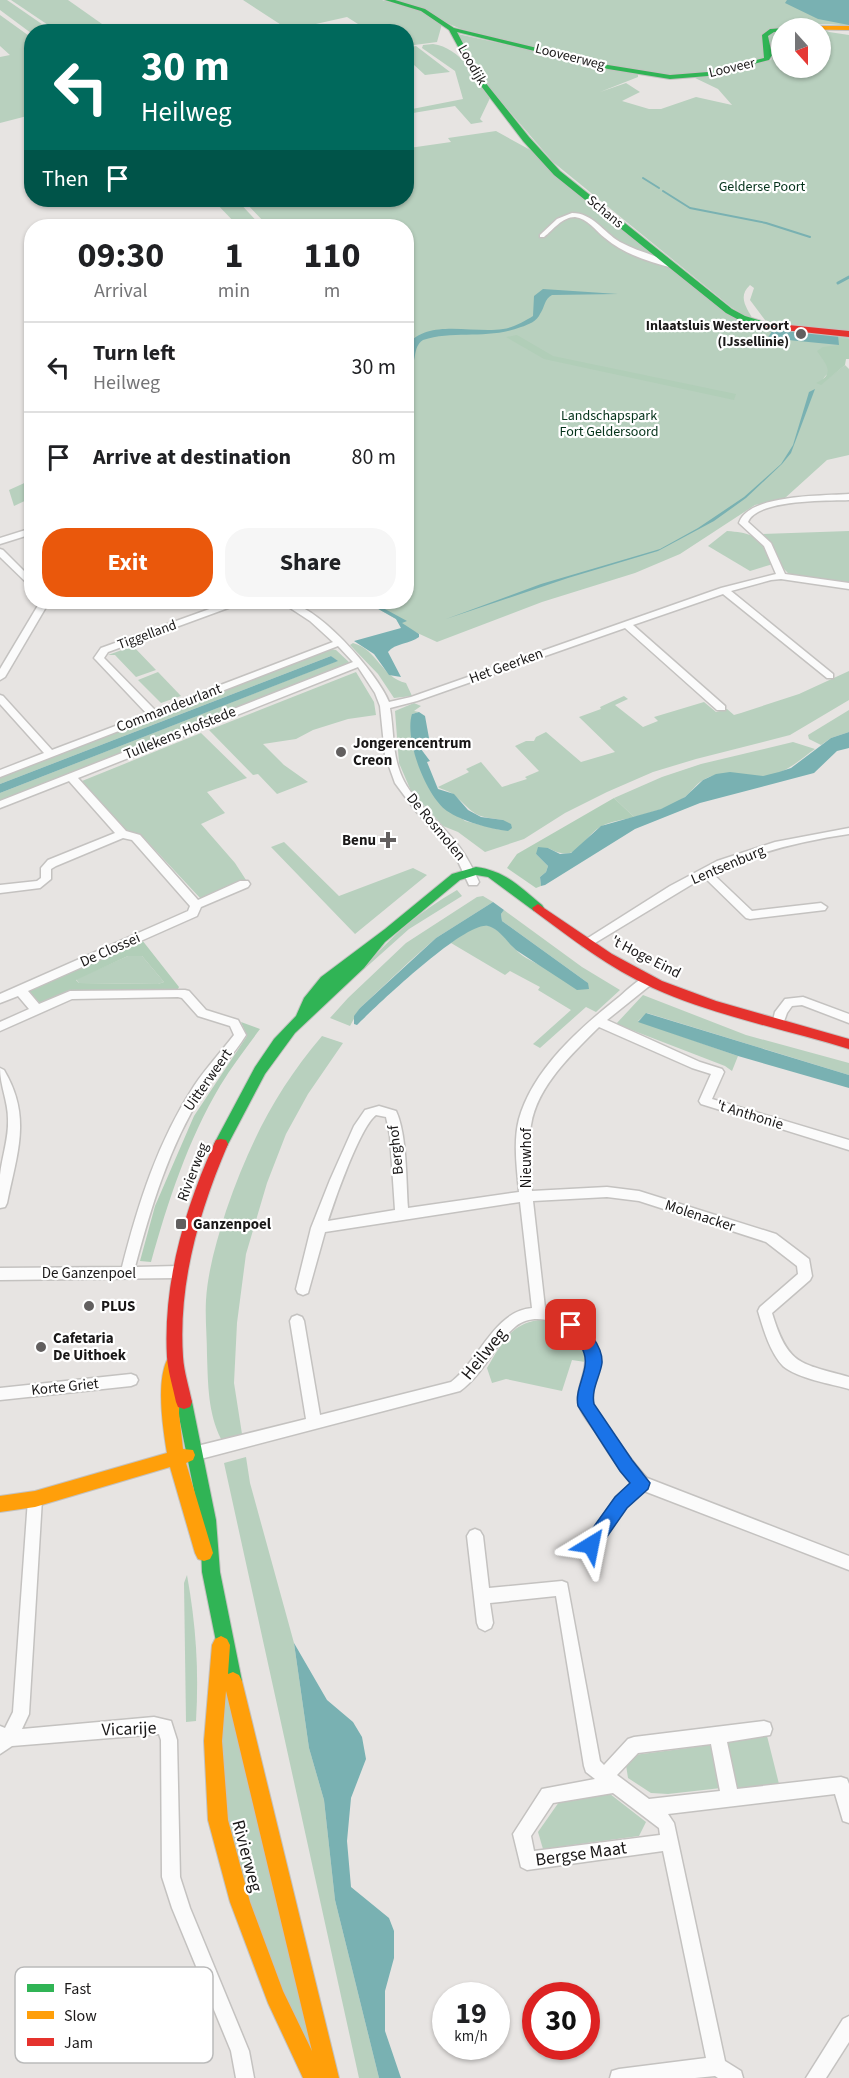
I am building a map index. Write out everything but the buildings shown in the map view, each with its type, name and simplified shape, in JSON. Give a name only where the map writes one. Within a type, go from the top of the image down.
[{"type":"street","name":"Loodijk","points":[[388,0],[423,10],[452,29],[477,77],[540,154]]},
{"type":"street","name":"Looveer","points":[[831,27],[849,28]]},
{"type":"street","name":"Looveerweg","points":[[452,29],[608,67],[645,74],[688,77]]},
{"type":"street","name":"Looveer","points":[[688,77],[767,59],[769,55],[765,34],[771,31]]},
{"type":"street","name":"Schans","points":[[540,154],[557,173],[740,319],[765,326],[849,334]]},
{"type":"street","name":"Schans","points":[[542,236],[565,216],[582,216],[610,239],[657,262],[673,266]]},
{"type":"street","points":[[781,576],[768,545],[743,524],[746,517],[759,508],[781,503],[849,497]]},
{"type":"street","points":[[2,538],[24,533]]},
{"type":"street","points":[[0,552],[24,577]]},
{"type":"street","name":"Het Geerken","points":[[385,706],[414,699],[724,590],[770,577],[781,576],[849,586]]},
{"type":"street","points":[[724,590],[830,676]]},
{"type":"street","points":[[0,677],[40,609]]},
{"type":"street","name":"Tiggelland","points":[[153,714],[99,658],[104,650],[217,609]]},
{"type":"street","name":"De Rosmolen","points":[[301,609],[360,663],[378,687],[385,706],[390,759],[399,782],[432,825],[462,855],[472,877]]},
{"type":"street","points":[[626,624],[721,708]]},
{"type":"street","name":"Commandeurlant","points":[[0,774],[338,643]]},
{"type":"street","points":[[0,650],[15,652]]},
{"type":"street","name":"Tullekens Hofstede","points":[[0,805],[360,663]]},
{"type":"street","points":[[0,698],[50,754]]},
{"type":"street","points":[[71,777],[122,834]]},
{"type":"street","name":"Lentsenburg","points":[[586,943],[705,872],[758,850],[813,835],[849,831]]},
{"type":"street","points":[[0,889],[40,884],[46,879],[46,868],[52,862],[122,834],[136,837],[196,905]]},
{"type":"street","points":[[705,872],[750,915],[822,907]]},
{"type":"street","name":"'t Hoge Eind","points":[[472,877],[495,875],[612,961],[649,980],[698,999],[849,1044]]},
{"type":"street","name":"Rivierweg","points":[[211,1572],[191,1515],[177,1457],[168,1385],[175,1358],[178,1272],[188,1232],[222,1141],[242,1101],[264,1065],[301,1018],[329,996],[364,962],[380,940],[452,879],[472,877]]},
{"type":"street","name":"De Clossei","points":[[0,999],[193,913],[196,905],[244,884]]},
{"type":"street","name":"Nieuwhof","points":[[539,1313],[523,1154],[526,1118],[542,1083],[597,1021],[649,980]]},
{"type":"street","points":[[20,990],[37,1010]]},
{"type":"street","name":"Uitterweert","points":[[0,1027],[70,995],[178,993],[185,994],[202,1013],[234,1023],[240,1035],[200,1089],[162,1158],[141,1219],[127,1273]]},
{"type":"street","points":[[778,1024],[781,1012],[789,1002],[803,1001],[849,1019]]},
{"type":"street","name":"'t Anthonie","points":[[597,1021],[696,1065],[718,1071],[705,1101],[849,1144]]},
{"type":"street","points":[[0,1073],[13,1100],[15,1124],[0,1203]]},
{"type":"street","name":"Berghof","points":[[303,1289],[318,1228],[341,1167],[367,1115],[384,1110],[392,1114],[394,1122],[402,1214]]},
{"type":"street","name":"Molenacker","points":[[402,1214],[526,1196],[607,1192],[639,1196],[771,1238],[804,1263],[805,1276],[765,1311],[768,1323],[785,1358],[796,1365],[849,1383]]},
{"type":"street","points":[[318,1228],[402,1214]]},
{"type":"street","name":"De Ganzenpoel","points":[[0,1274],[178,1272]]},
{"type":"street","points":[[539,1313],[551,1314],[571,1325],[580,1332],[589,1345],[594,1362],[584,1396],[586,1406],[626,1466],[642,1483],[849,1563]]},
{"type":"street","name":"Heilweg","points":[[0,1504],[35,1499],[177,1457],[455,1387],[470,1378],[476,1371],[497,1334],[516,1319],[539,1313]]},
{"type":"street","points":[[297,1321],[314,1423]]},
{"type":"street","name":"Rivierweg","points":[[175,1358],[208,1520],[211,1572],[221,1629],[329,2078]]},
{"type":"street","name":"Korte Griet","points":[[0,1394],[131,1380]]},
{"type":"street","points":[[591,1545],[621,1502],[642,1483]]},
{"type":"street","name":"Vicarije","points":[[3,1740],[21,1714],[35,1499]]},
{"type":"street","points":[[475,1536],[485,1623]]},
{"type":"street","points":[[482,1596],[562,1588],[592,1766],[666,1823],[717,2066]]},
{"type":"street","name":"Rivierweg","points":[[221,1629],[213,1741],[218,1820],[240,1902],[275,1996],[314,2078]]},
{"type":"street","name":"Vicarije","points":[[3,1740],[154,1725],[165,1727],[169,1747],[171,1877],[205,1967]]},
{"type":"street","points":[[610,1780],[634,1745],[764,1729]]},
{"type":"street","points":[[717,1735],[730,1798]]},
{"type":"street","name":"Bergse Maat","points":[[610,1780],[548,1795],[522,1834],[527,1861],[670,1842]]},
{"type":"street","points":[[647,1808],[841,1785],[849,1815]]},
{"type":"street","name":"Vicarije","points":[[213,1986],[240,2051],[245,2078]]},
{"type":"street","points":[[815,2078],[849,2025]]},
{"type":"street","points":[[619,2078],[717,2066],[734,2078]]},
{"type":"green space","points":[[0,0],[7,0],[42,24],[24,24],[24,28],[0,10]]},
{"type":"green space","points":[[11,0],[68,0],[102,24],[47,24]]},
{"type":"green space","points":[[243,0],[382,0],[420,11],[442,24],[437,42],[414,45],[414,24],[358,24],[347,17],[316,24],[280,24]]},
{"type":"green space","points":[[392,0],[830,0],[849,8],[849,26],[831,24],[831,18],[771,18],[771,30],[762,35],[766,57],[762,60],[673,76],[612,67],[461,29]]},
{"type":"green space","points":[[0,15],[24,32],[24,117],[0,123],[0,57],[10,55],[0,46]]},
{"type":"green space","name":"Gelderse Poort","points":[[831,32],[849,35],[849,333],[768,324],[750,300],[754,288],[750,285],[746,289],[744,298],[754,321],[731,307],[553,162],[484,82],[458,34],[638,74],[638,77],[600,92],[626,83],[640,92],[622,101],[649,109],[661,109],[696,97],[732,105],[718,89],[693,77],[771,60],[771,78],[831,78]]},
{"type":"green space","points":[[433,44],[452,51],[467,65],[490,98],[480,119],[483,122],[471,124],[455,106],[414,113],[414,109],[463,99],[455,71],[422,48],[423,45]]},
{"type":"green space","points":[[414,46],[450,72],[425,75],[414,65]]},
{"type":"green space","name":"Landschapspark Fort Geldersoord","points":[[496,131],[534,152],[720,307],[741,321],[766,328],[849,337],[846,359],[843,364],[825,377],[821,384],[845,365],[849,369],[849,455],[827,460],[785,498],[755,505],[680,554],[635,573],[542,602],[437,642],[400,625],[396,619],[378,609],[414,609],[414,219],[261,219],[250,207],[414,207],[414,147],[451,142],[448,138]]},
{"type":"green space","points":[[220,207],[243,207],[255,219],[231,219]]},
{"type":"green space","points":[[517,335],[553,356],[736,394],[734,400],[544,359],[506,337]]},
{"type":"green space","points":[[838,338],[849,339],[849,359],[846,359],[845,365],[821,385],[816,383],[822,380],[828,372],[826,364],[817,351],[823,347],[839,345]]},
{"type":"green space","points":[[24,483],[24,501],[14,506],[9,490]]},
{"type":"green space","points":[[727,531],[745,533],[756,538],[773,564],[750,571],[708,546]]},
{"type":"green space","points":[[849,531],[849,584],[789,574],[783,568],[773,546],[761,534]]},
{"type":"green space","points":[[353,643],[368,651],[391,675],[406,683],[412,696],[394,698],[378,674],[350,645]]},
{"type":"green space","points":[[133,646],[156,670],[136,677],[115,655],[108,655]]},
{"type":"green space","points":[[331,649],[336,650],[350,663],[0,801],[0,793],[337,661],[331,656],[0,784],[0,777]]},
{"type":"green space","points":[[849,671],[849,700],[790,735],[653,772],[565,813],[524,839],[485,852],[458,832],[443,826],[411,791],[399,763],[395,711],[414,703],[421,706],[414,711],[419,712],[412,714],[412,746],[428,786],[465,821],[501,830],[503,820],[476,814],[453,794],[438,787],[469,772],[466,769],[481,762],[502,787],[527,779],[525,777],[539,771],[515,746],[526,741],[534,741],[536,737],[546,732],[581,762],[615,752],[579,717],[601,709],[600,707],[624,696],[628,699],[615,705],[643,727],[658,721],[654,717],[704,702],[716,712],[727,709],[734,715],[799,694]]},
{"type":"green space","points":[[158,672],[181,696],[161,703],[138,680]]},
{"type":"green space","points":[[356,672],[374,702],[376,715],[348,719],[313,730],[296,739],[263,744],[284,765],[308,782],[277,794],[258,774],[253,775],[209,730]]},
{"type":"green space","points":[[849,710],[849,732],[831,738],[821,745],[809,739],[808,735]]},
{"type":"green space","points":[[201,733],[247,778],[207,792],[225,813],[201,824],[235,863],[246,880],[201,899],[144,838],[126,831],[82,781]]},
{"type":"green space","points":[[793,742],[815,749],[791,767],[777,773],[762,776],[718,774],[710,776],[674,804],[634,817],[614,798],[662,777],[701,764]]},
{"type":"green space","points":[[614,798],[634,817],[602,826],[573,852],[559,852],[548,848],[536,854],[548,866],[546,872],[540,877],[541,886],[536,888],[507,868],[517,854]]},
{"type":"green space","points":[[284,842],[339,896],[413,868],[427,875],[355,934],[271,847]]},
{"type":"green space","points":[[457,890],[462,896],[409,929],[362,971],[405,926]]},
{"type":"green space","points":[[483,896],[493,902],[436,938],[360,1008],[350,1026],[330,1018],[406,943],[477,897]]},
{"type":"green space","points":[[504,910],[582,967],[620,990],[596,1012],[586,1007],[540,1048],[533,1044],[571,1010],[538,990],[540,987],[510,971],[505,975],[451,943],[480,925],[489,926],[498,931],[516,950],[530,960],[588,983],[502,921],[501,914]]},
{"type":"green space","points":[[142,940],[179,987],[178,989],[70,991],[40,1003],[28,991]],"holes":[[[128,956],[142,956],[164,982],[158,984],[79,983],[76,980]]]},
{"type":"green space","points":[[128,956],[142,956],[164,982],[158,984],[79,983],[76,979]]},
{"type":"green space","points":[[643,995],[746,1035],[849,1063],[849,1075],[647,1013],[638,1021],[738,1056],[732,1071],[725,1066],[616,1024]]},
{"type":"green space","points":[[241,1022],[260,1029],[225,1079],[198,1128],[164,1216],[151,1262],[140,1261],[155,1206],[194,1116],[247,1036]]},
{"type":"green space","points":[[322,1036],[343,1043],[308,1094],[286,1134],[267,1183],[246,1254],[237,1323],[234,1383],[242,1434],[221,1439],[213,1419],[208,1377],[206,1300],[213,1255],[226,1211],[254,1140],[277,1097]]},
{"type":"green space","points":[[538,1320],[554,1323],[570,1333],[581,1346],[585,1362],[572,1360],[562,1391],[506,1379],[492,1383],[487,1368],[501,1344],[520,1326]]},
{"type":"green space","points":[[246,1457],[250,1483],[294,1643],[309,1748],[324,1800],[335,1900],[379,2078],[359,2078],[224,1463]]},
{"type":"green space","points":[[187,1575],[195,1630],[197,1684],[196,1721],[186,1722],[184,1583]]},
{"type":"green space","points":[[224,1644],[325,2078],[278,1993],[221,1818]]},
{"type":"green space","points":[[767,1736],[779,1784],[737,1789],[726,1742]]},
{"type":"green space","points":[[711,1745],[721,1788],[668,1794],[651,1793],[628,1778],[626,1765],[634,1755]]},
{"type":"green space","points":[[610,1794],[646,1822],[639,1836],[543,1849],[538,1832],[559,1802]]},
{"type":"water","points":[[787,0],[849,0],[849,25],[831,22],[831,18],[816,18],[785,3]]},
{"type":"water","points":[[543,289],[618,294],[552,295],[547,299],[537,319],[524,326],[497,333],[435,337],[423,340],[417,347],[414,360],[414,339],[416,337],[439,329],[491,330],[515,326],[533,316],[534,296]]},
{"type":"water","points":[[773,329],[838,335],[839,345],[768,338]]},
{"type":"water","points":[[815,389],[791,453],[782,464],[746,498],[714,521],[658,551],[446,619],[541,584],[660,549],[698,528],[744,497],[781,464],[793,445],[809,392]]},
{"type":"water","points":[[378,609],[385,609],[407,621],[402,623],[419,634],[419,637],[388,652],[401,677],[389,675],[374,654],[354,641],[401,628],[396,619]]},
{"type":"water","points":[[331,656],[338,661],[0,793],[0,784]]},
{"type":"water","points":[[419,712],[425,716],[429,738],[428,744],[421,749],[430,761],[427,762],[438,789],[454,794],[468,810],[481,817],[503,820],[511,824],[512,828],[508,831],[476,824],[453,815],[439,804],[425,780],[414,752],[410,725],[412,714]]},
{"type":"water","points":[[849,732],[849,748],[837,751],[814,773],[700,803],[635,829],[541,886],[540,877],[546,872],[548,866],[536,854],[538,847],[548,848],[560,854],[571,853],[601,826],[661,809],[685,797],[703,780],[716,774],[730,772],[763,776],[779,772],[791,768],[831,738]]},
{"type":"water","points":[[493,902],[504,910],[501,914],[502,921],[588,983],[589,989],[577,990],[519,952],[497,931],[488,926],[477,928],[461,936],[421,966],[357,1025],[354,1024],[354,1016],[360,1008],[436,938]]},
{"type":"water","points":[[646,1013],[849,1075],[849,1088],[738,1056],[638,1022]]},
{"type":"water","points":[[294,1643],[327,1700],[353,1722],[362,1737],[366,1759],[351,1798],[347,1841],[351,1887],[389,1918],[394,1931],[394,1958],[385,1991],[385,2031],[401,2078],[379,2078],[335,1900],[324,1800],[309,1748]]},
{"type":"waterway","points":[[643,178],[659,188]]},
{"type":"waterway","points":[[663,191],[690,208],[766,223],[810,237]]},
{"type":"waterway","points":[[838,283],[849,277]]},
{"type":"traffic: fast","points":[[388,0],[423,10],[452,29],[477,77],[526,139],[557,173],[729,311],[742,318],[768,326]]},
{"type":"traffic: fast","points":[[452,29],[608,67],[670,77],[708,74],[767,59],[769,55],[765,35],[771,31]]},
{"type":"traffic: fast","points":[[302,1015],[309,1001],[326,980],[390,932],[456,877],[476,871],[491,873],[538,908]]},
{"type":"traffic: fast","points":[[221,1144],[251,1085],[279,1043],[301,1019],[348,976],[380,940]]},
{"type":"traffic: fast","points":[[184,1402],[208,1520],[211,1572],[233,1681]]},
{"type":"traffic: slow","points":[[831,28],[849,28]]},
{"type":"traffic: slow","points":[[173,1365],[171,1389],[173,1437],[182,1484],[204,1553]]},
{"type":"traffic: slow","points":[[0,1504],[35,1499],[187,1455]]},
{"type":"traffic: slow","points":[[221,1645],[213,1741],[218,1820],[240,1902],[275,1996],[314,2078]]},
{"type":"traffic: slow","points":[[233,1681],[329,2078]]},
{"type":"traffic: jam","points":[[768,326],[849,334]]},
{"type":"traffic: jam","points":[[538,908],[584,942],[632,972],[658,984],[711,1005],[849,1044]]},
{"type":"traffic: jam","points":[[184,1402],[175,1357],[176,1302],[192,1221],[221,1144]]},
{"type":"place","name":"Inlaatsluis Westervoort (IJssellinie)","points":[[801,334]]},
{"type":"place","name":"Jongerencentrum Creon","points":[[341,752]]},
{"type":"place","name":"Benu","points":[[388,840]]},
{"type":"place","name":"Ganzenpoel","points":[[181,1224]]},
{"type":"place","name":"PLUS","points":[[89,1306]]},
{"type":"place","name":"Cafetaria De Uithoek","points":[[41,1347]]},
{"type":"route","points":[[571,1325],[586,1340],[594,1362],[584,1396],[586,1406],[626,1466],[642,1483],[621,1502],[591,1545]]}]
